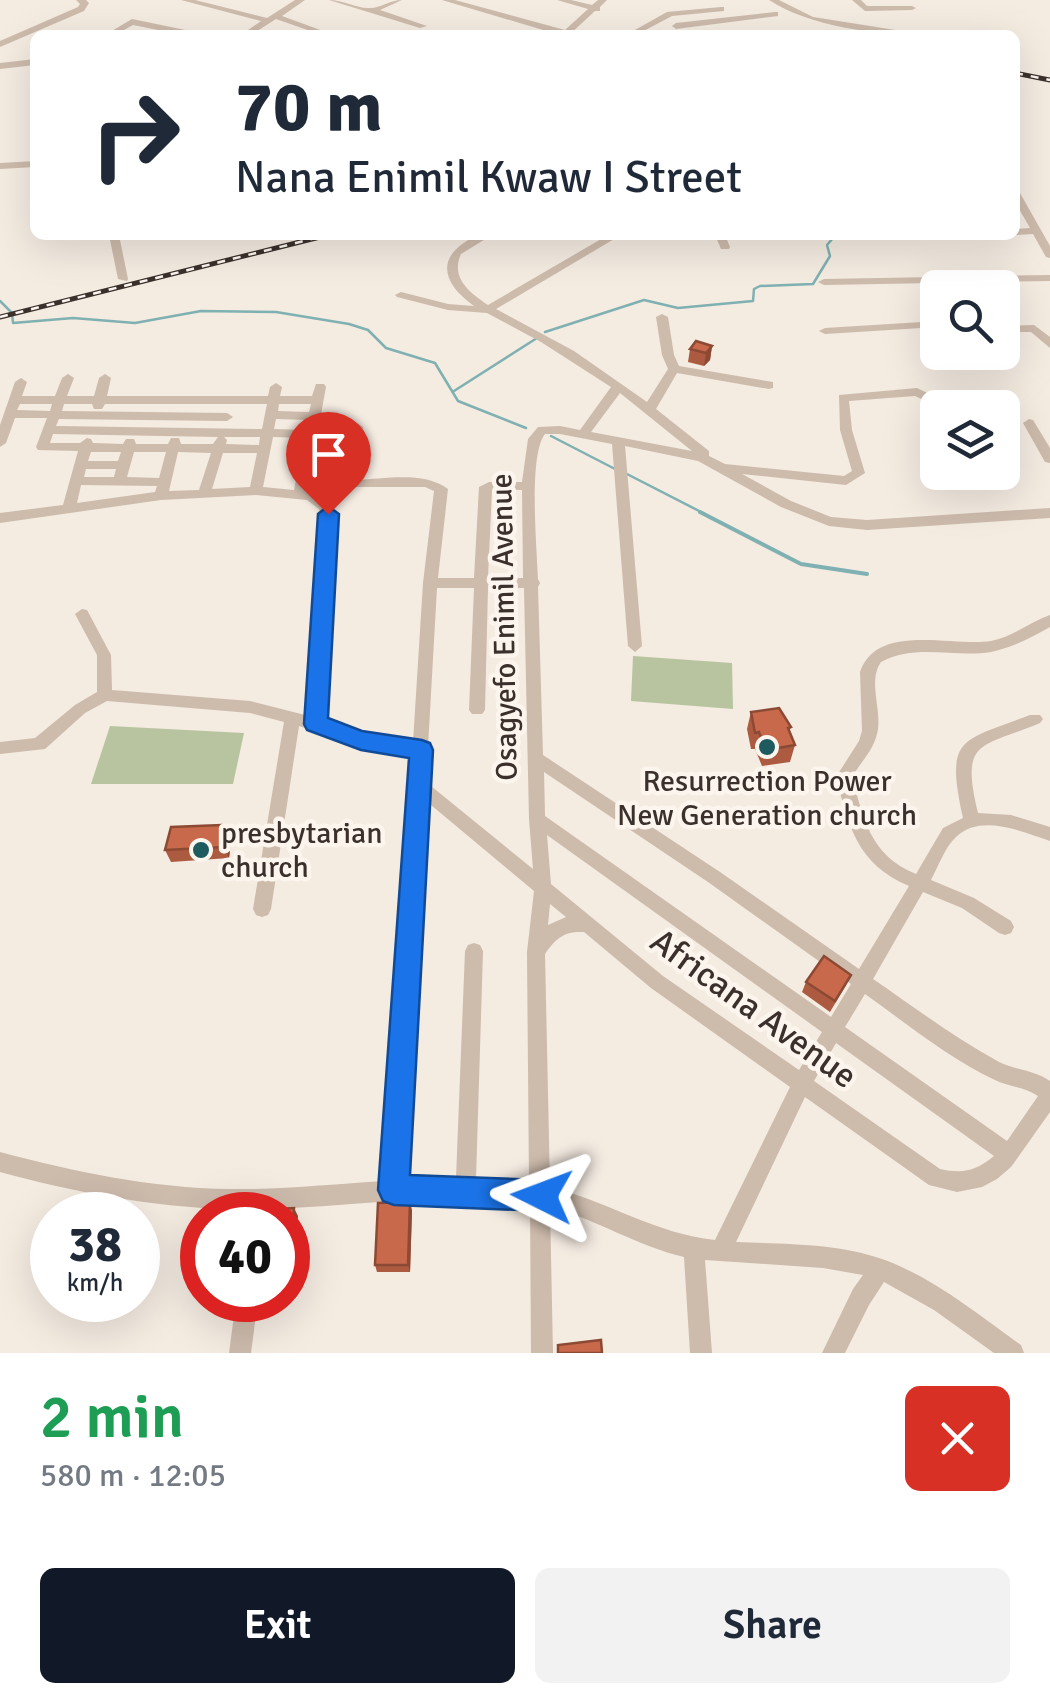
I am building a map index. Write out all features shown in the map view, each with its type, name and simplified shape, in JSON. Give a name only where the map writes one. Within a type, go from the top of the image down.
[{"type":"street","points":[[185,0],[310,30]]},
{"type":"street","points":[[252,30],[302,0]]},
{"type":"street","points":[[333,0],[422,26]]},
{"type":"street","points":[[375,11],[398,0]]},
{"type":"street","points":[[446,0],[552,30]]},
{"type":"street","points":[[561,0],[600,4]]},
{"type":"street","points":[[772,0],[811,19],[887,30]]},
{"type":"street","points":[[856,0],[865,9],[912,12]]},
{"type":"street","points":[[33,30],[82,9],[85,2]]},
{"type":"street","points":[[571,30],[600,4]]},
{"type":"street","points":[[640,30],[670,14],[718,4],[730,20]]},
{"type":"street","points":[[676,26],[775,14]]},
{"type":"street","points":[[118,30],[132,22],[171,30]]},
{"type":"street","points":[[5,42],[30,31]]},
{"type":"street","points":[[5,42],[30,56]]},
{"type":"street","points":[[0,66],[30,60]]},
{"type":"street","points":[[0,166],[30,164]]},
{"type":"street","points":[[1020,202],[1050,255]]},
{"type":"street","points":[[1020,232],[1036,231]]},
{"type":"street","points":[[115,240],[123,280]]},
{"type":"street","points":[[464,240],[452,272],[456,282],[487,310],[558,346],[719,465],[846,482],[859,473],[846,430],[842,398],[920,393]]},
{"type":"street","points":[[401,295],[448,307],[487,310],[607,240]]},
{"type":"street","points":[[824,282],[1050,278]]},
{"type":"street","points":[[662,317],[666,348],[674,369]]},
{"type":"street","points":[[825,331],[920,325]]},
{"type":"street","points":[[1020,328],[1034,328],[1050,344]]},
{"type":"street","points":[[648,410],[674,369]]},
{"type":"street","points":[[674,369],[768,385]]},
{"type":"street","points":[[68,378],[42,447],[264,449]]},
{"type":"street","points":[[68,510],[105,378]]},
{"type":"street","points":[[0,443],[21,382]]},
{"type":"street","points":[[583,434],[618,387]]},
{"type":"street","points":[[17,400],[99,399],[146,393],[232,394],[273,401],[315,416]]},
{"type":"street","points":[[119,482],[146,393]]},
{"type":"street","points":[[163,489],[190,394]]},
{"type":"street","points":[[204,494],[232,394]]},
{"type":"street","points":[[273,401],[318,394],[300,493]]},
{"type":"street","points":[[256,491],[273,401]]},
{"type":"street","points":[[11,414],[227,417]]},
{"type":"street","points":[[1029,423],[1050,459]]},
{"type":"street","points":[[357,427],[350,481],[353,484],[426,482],[441,489],[430,582],[394,1190]]},
{"type":"street","name":"Osagyefo Enimil Avenue","points":[[542,1353],[536,952],[543,889],[536,819],[528,486],[537,433],[548,429],[692,454],[829,522],[867,525],[1050,513]]},
{"type":"street","points":[[47,430],[313,434]]},
{"type":"street","points":[[618,440],[635,646]]},
{"type":"street","points":[[80,465],[124,464]]},
{"type":"street","points":[[76,481],[119,482],[204,494],[300,493],[319,501],[330,522],[316,724]]},
{"type":"street","points":[[477,710],[484,490],[490,486],[528,486]]},
{"type":"street","points":[[0,518],[68,510],[163,489]]},
{"type":"street","points":[[430,582],[533,583]]},
{"type":"street","points":[[82,614],[104,655],[105,695]]},
{"type":"street","points":[[1006,926],[968,902],[881,863],[864,841],[844,778],[870,735],[870,664],[892,650],[911,646],[993,646],[1050,620]]},
{"type":"street","points":[[0,748],[40,744],[80,708],[105,695],[220,704],[316,724],[361,741],[422,750]]},
{"type":"street","points":[[262,910],[292,718]]},
{"type":"street","points":[[972,820],[961,770],[966,751],[973,744],[1035,719]]},
{"type":"street","points":[[535,758],[862,982],[1000,1072],[1033,1081],[1050,1094]]},
{"type":"street","name":"Africana Avenue","points":[[419,784],[657,982],[936,1178],[950,1183],[982,1180],[1008,1154],[1050,1094]]},
{"type":"street","points":[[721,1251],[802,1085],[948,833],[972,820],[1002,817],[1050,834]]},
{"type":"street","points":[[536,819],[1008,1154]]},
{"type":"street","points":[[536,952],[550,930],[571,922],[588,925]]},
{"type":"street","points":[[466,1191],[474,951]]},
{"type":"street","points":[[0,1162],[107,1188],[180,1197]]},
{"type":"street","points":[[310,1200],[394,1190],[542,1196],[694,1249],[843,1260],[880,1270],[915,1286],[1013,1353]]},
{"type":"street","points":[[694,1249],[702,1353]]},
{"type":"street","points":[[833,1353],[861,1297],[880,1270]]},
{"type":"street","points":[[240,1353],[244,1322]]},
{"type":"green space","points":[[633,656],[732,663],[733,709],[631,701]]},
{"type":"green space","points":[[110,726],[244,733],[233,784],[91,784]]},
{"type":"building","points":[[696,341],[712,346],[706,353],[690,349]]},
{"type":"building","points":[[779,708],[791,727],[788,728],[795,745],[766,750],[759,732],[755,733],[751,712]]},
{"type":"building","points":[[222,825],[227,830],[224,847],[165,850],[171,827]]},
{"type":"building","points":[[824,956],[851,975],[835,1001],[806,982]]},
{"type":"building","points":[[410,1202],[408,1265],[375,1265],[378,1203]]},
{"type":"building","points":[[601,1340],[602,1353],[558,1353],[558,1345]]},
{"type":"waterway","points":[[545,332],[644,300],[678,308],[753,301],[754,289],[760,286],[813,284],[830,256],[827,245],[831,240]]},
{"type":"waterway","points":[[0,301],[12,313],[13,323],[73,318],[135,323],[201,311],[276,312],[349,324],[368,330],[386,348],[435,363],[458,401],[526,428]]},
{"type":"waterway","points":[[454,391],[537,338]]},
{"type":"waterway","points":[[551,436],[617,470]]},
{"type":"waterway","points":[[625,473],[705,514]]},
{"type":"waterway","points":[[700,512],[801,564],[867,574]]},
{"type":"railway","points":[[1020,74],[1050,80]]},
{"type":"railway","points":[[0,317],[308,240]]},
{"type":"place","name":"Resurrection Power New Generation church","points":[[767,747]]},
{"type":"place","name":"presbytarian church","points":[[201,850]]},
{"type":"route","points":[[328,514],[316,724],[361,741],[422,750],[394,1190],[542,1196]]}]
